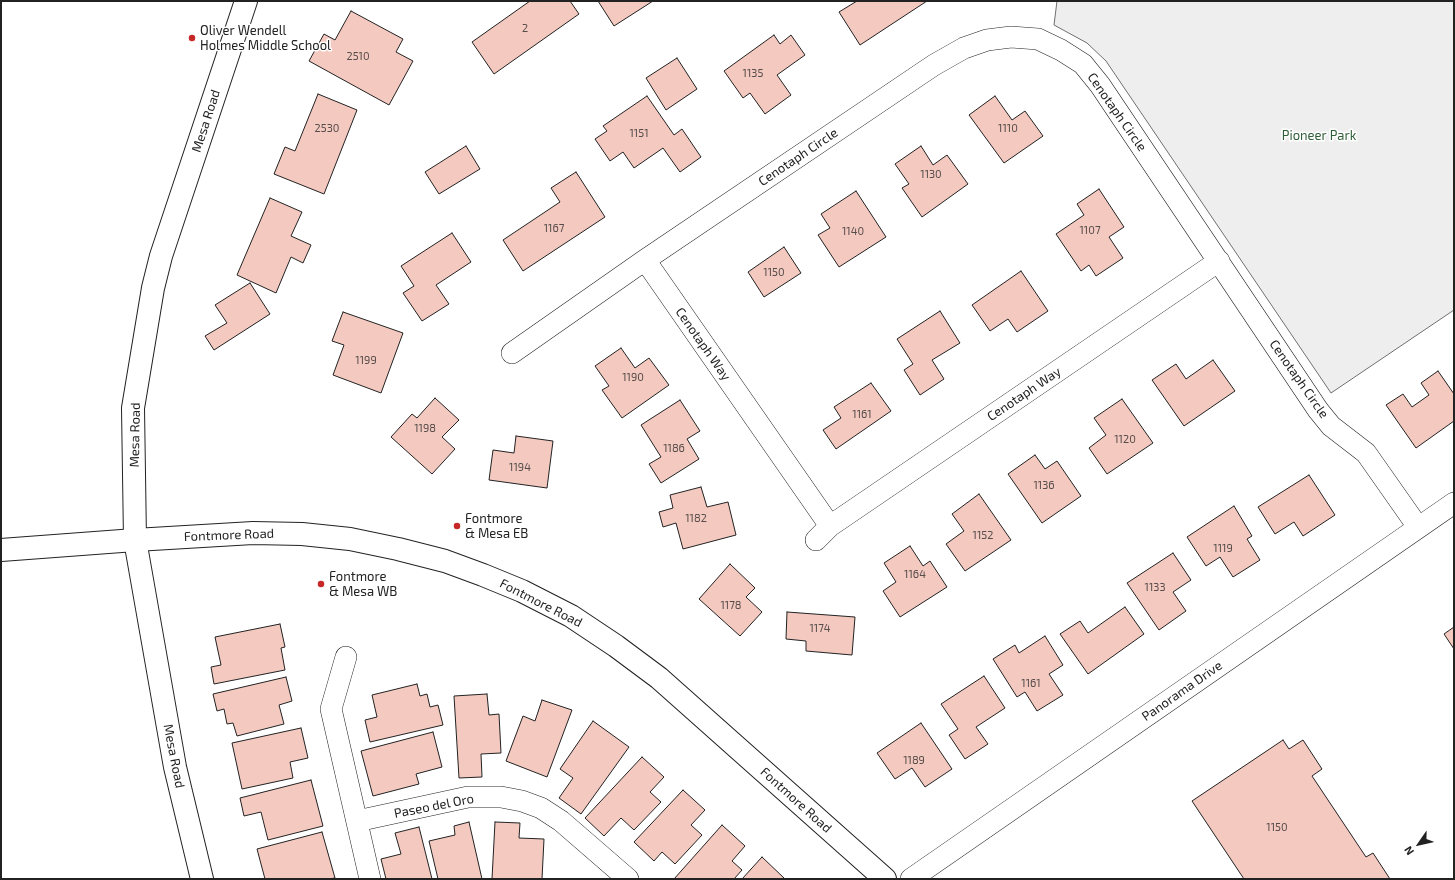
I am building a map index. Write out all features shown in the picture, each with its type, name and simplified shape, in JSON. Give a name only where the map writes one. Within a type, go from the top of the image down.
[{"type":"main road","name":"Mesa Road","points":[[202,879],[175,767],[135,540],[133,408],[153,288],[161,256],[246,1]]},
{"type":"main road","name":"Fontmore Road","points":[[1,550],[253,533],[302,534],[350,539],[398,549],[445,561],[483,575],[522,591],[570,616],[616,646],[659,678],[885,879]]},
{"type":"street","name":"Cenotaph Circle","points":[[512,353],[646,260],[934,65],[964,48],[987,40],[1012,37],[1038,39],[1061,50],[1083,64],[1100,85],[1318,410],[1331,426],[1366,454],[1418,527]]},
{"type":"street","name":"Cenotaph Way","points":[[646,260],[823,533],[1219,261]]},
{"type":"street","name":"Panorama Drive","points":[[911,879],[1454,503]]},
{"type":"street","points":[[346,657],[331,708],[370,879]]},
{"type":"street","name":"Paseo del Oro","points":[[357,821],[468,797],[501,797],[522,801],[541,808],[561,821],[628,879]]},
{"type":"green space","name":"Pioneer Park","points":[[1057,1],[1454,1],[1454,310],[1331,393],[1106,61],[1087,43],[1054,25]]},
{"type":"building","points":[[530,1],[570,1],[579,14],[494,74],[472,42]]},
{"type":"building","points":[[598,1],[653,1],[614,26]]},
{"type":"building","points":[[857,1],[927,1],[860,45],[839,12]]},
{"type":"building","points":[[351,11],[403,39],[396,52],[413,61],[389,105],[309,61],[324,34],[335,40]]},
{"type":"building","points":[[774,35],[780,44],[791,35],[805,55],[777,75],[791,95],[765,114],[750,93],[743,98],[724,71]]},
{"type":"building","points":[[677,58],[697,89],[666,110],[646,78]]},
{"type":"building","points":[[318,94],[357,110],[324,194],[274,174],[285,147],[295,151]]},
{"type":"building","points":[[647,96],[674,135],[682,129],[701,157],[680,172],[663,148],[634,168],[623,152],[610,161],[595,139],[607,131],[603,126]]},
{"type":"building","points":[[995,96],[1012,120],[1025,111],[1043,136],[1004,163],[969,115]]},
{"type":"building","points":[[466,146],[480,169],[439,194],[425,172]]},
{"type":"building","points":[[921,146],[933,165],[947,155],[968,184],[922,217],[902,188],[909,184],[895,164]]},
{"type":"building","points":[[576,172],[605,217],[523,271],[503,240],[560,202],[551,188]]},
{"type":"building","points":[[1099,189],[1124,227],[1109,237],[1123,258],[1096,276],[1089,265],[1081,271],[1056,234],[1084,215],[1077,204]]},
{"type":"building","points":[[856,191],[886,237],[839,267],[818,235],[830,228],[821,214]]},
{"type":"building","points":[[270,198],[302,212],[291,236],[311,245],[303,263],[291,257],[276,293],[237,275]]},
{"type":"building","points":[[452,233],[471,262],[436,285],[449,304],[422,321],[403,293],[414,286],[401,266]]},
{"type":"building","points":[[784,247],[801,273],[764,297],[748,272]]},
{"type":"building","points":[[1021,271],[1048,311],[1017,332],[1008,319],[990,331],[972,305]]},
{"type":"building","points":[[250,283],[270,314],[214,350],[205,336],[227,323],[215,305]]},
{"type":"building","points":[[940,311],[960,343],[932,360],[944,379],[920,395],[904,370],[913,364],[897,339]]},
{"type":"building","points":[[343,312],[403,333],[381,393],[333,375],[344,345],[332,341]]},
{"type":"building","points":[[621,348],[635,368],[649,358],[669,385],[622,418],[602,390],[609,386],[595,366]]},
{"type":"building","points":[[1213,360],[1235,391],[1184,426],[1152,380],[1176,364],[1186,379]]},
{"type":"building","points":[[1438,371],[1454,394],[1454,421],[1416,448],[1386,405],[1403,394],[1412,407],[1429,395],[1421,383]]},
{"type":"building","points":[[871,383],[891,411],[836,449],[823,430],[841,418],[834,407]]},
{"type":"building","points":[[435,398],[459,420],[442,437],[455,449],[432,474],[391,437],[412,414],[417,418]]},
{"type":"building","points":[[1122,399],[1153,443],[1107,474],[1089,448],[1106,435],[1094,418]]},
{"type":"building","points":[[680,400],[700,431],[687,439],[699,459],[661,483],[649,464],[661,457],[641,425]]},
{"type":"building","points":[[516,436],[553,441],[547,488],[489,480],[493,450],[514,453]]},
{"type":"building","points":[[1035,455],[1045,469],[1057,461],[1081,496],[1042,523],[1008,474]]},
{"type":"building","points":[[1309,475],[1335,515],[1303,536],[1294,522],[1275,534],[1258,507]]},
{"type":"building","points":[[701,487],[707,507],[728,502],[736,535],[683,549],[676,523],[663,527],[659,512],[673,508],[670,495]]},
{"type":"building","points":[[979,494],[1011,540],[965,571],[946,544],[964,531],[952,514]]},
{"type":"building","points":[[1234,506],[1252,536],[1247,539],[1260,560],[1233,577],[1220,557],[1206,566],[1187,537]]},
{"type":"building","points":[[910,546],[923,566],[930,561],[947,587],[900,617],[883,591],[896,582],[884,563]]},
{"type":"building","points":[[1173,553],[1191,580],[1173,592],[1186,611],[1159,630],[1127,583]]},
{"type":"building","points":[[730,564],[755,588],[746,597],[762,612],[740,636],[699,599]]},
{"type":"building","points":[[1125,607],[1144,634],[1088,674],[1060,634],[1080,621],[1088,633]]},
{"type":"building","points":[[787,612],[855,617],[852,655],[806,651],[806,641],[786,639]]},
{"type":"building","points":[[280,624],[285,647],[281,648],[285,670],[214,684],[211,667],[221,665],[215,637]]},
{"type":"building","points":[[1454,627],[1454,649],[1444,634]]},
{"type":"building","points":[[1045,636],[1063,665],[1049,674],[1063,695],[1037,711],[1025,692],[1017,697],[993,659],[1015,645],[1019,653]]},
{"type":"building","points":[[984,676],[1005,708],[976,727],[988,744],[965,759],[949,735],[958,729],[941,704]]},
{"type":"building","points":[[286,677],[292,701],[279,705],[284,724],[237,736],[233,723],[227,724],[224,709],[217,711],[213,694]]},
{"type":"building","points":[[417,684],[420,696],[427,694],[430,707],[438,705],[443,725],[370,742],[365,720],[377,717],[372,695]]},
{"type":"building","points":[[487,694],[489,715],[499,714],[501,753],[481,754],[482,777],[459,778],[454,696]]},
{"type":"building","points":[[542,700],[572,710],[547,777],[506,761],[523,716],[535,721]]},
{"type":"building","points":[[593,721],[629,747],[581,814],[559,798],[573,778],[560,769]]},
{"type":"building","points":[[921,723],[952,769],[925,787],[912,768],[895,779],[877,753]]},
{"type":"building","points":[[301,728],[308,758],[290,762],[293,778],[242,789],[232,743]]},
{"type":"building","points":[[433,732],[442,767],[416,774],[419,784],[373,796],[361,751]]},
{"type":"building","points":[[1283,740],[1289,749],[1303,740],[1322,769],[1312,776],[1366,857],[1373,853],[1390,879],[1244,879],[1192,801]]},
{"type":"building","points":[[642,757],[664,777],[650,792],[661,802],[634,830],[621,818],[604,836],[585,818]]},
{"type":"building","points":[[311,780],[323,826],[268,840],[261,812],[244,816],[240,798]]},
{"type":"building","points":[[683,790],[705,810],[691,825],[702,835],[675,864],[662,852],[654,861],[634,842]]},
{"type":"building","points":[[469,822],[482,879],[438,879],[429,841],[455,835],[454,826]]},
{"type":"building","points":[[495,822],[520,823],[519,838],[544,839],[542,879],[492,879]]},
{"type":"building","points":[[722,825],[745,846],[732,861],[742,870],[734,879],[674,879]]},
{"type":"building","points":[[419,827],[432,879],[386,879],[381,859],[401,854],[395,833]]},
{"type":"building","points":[[322,832],[335,878],[265,879],[257,849]]},
{"type":"building","points":[[762,857],[784,878],[783,879],[742,879]]},
{"type":"place","name":"Oliver Wendell Holmes Middle School","points":[[192,38]]},
{"type":"place","name":"Fontmore & Mesa EB","points":[[457,526]]},
{"type":"place","name":"Fontmore & Mesa WB","points":[[321,584]]}]
